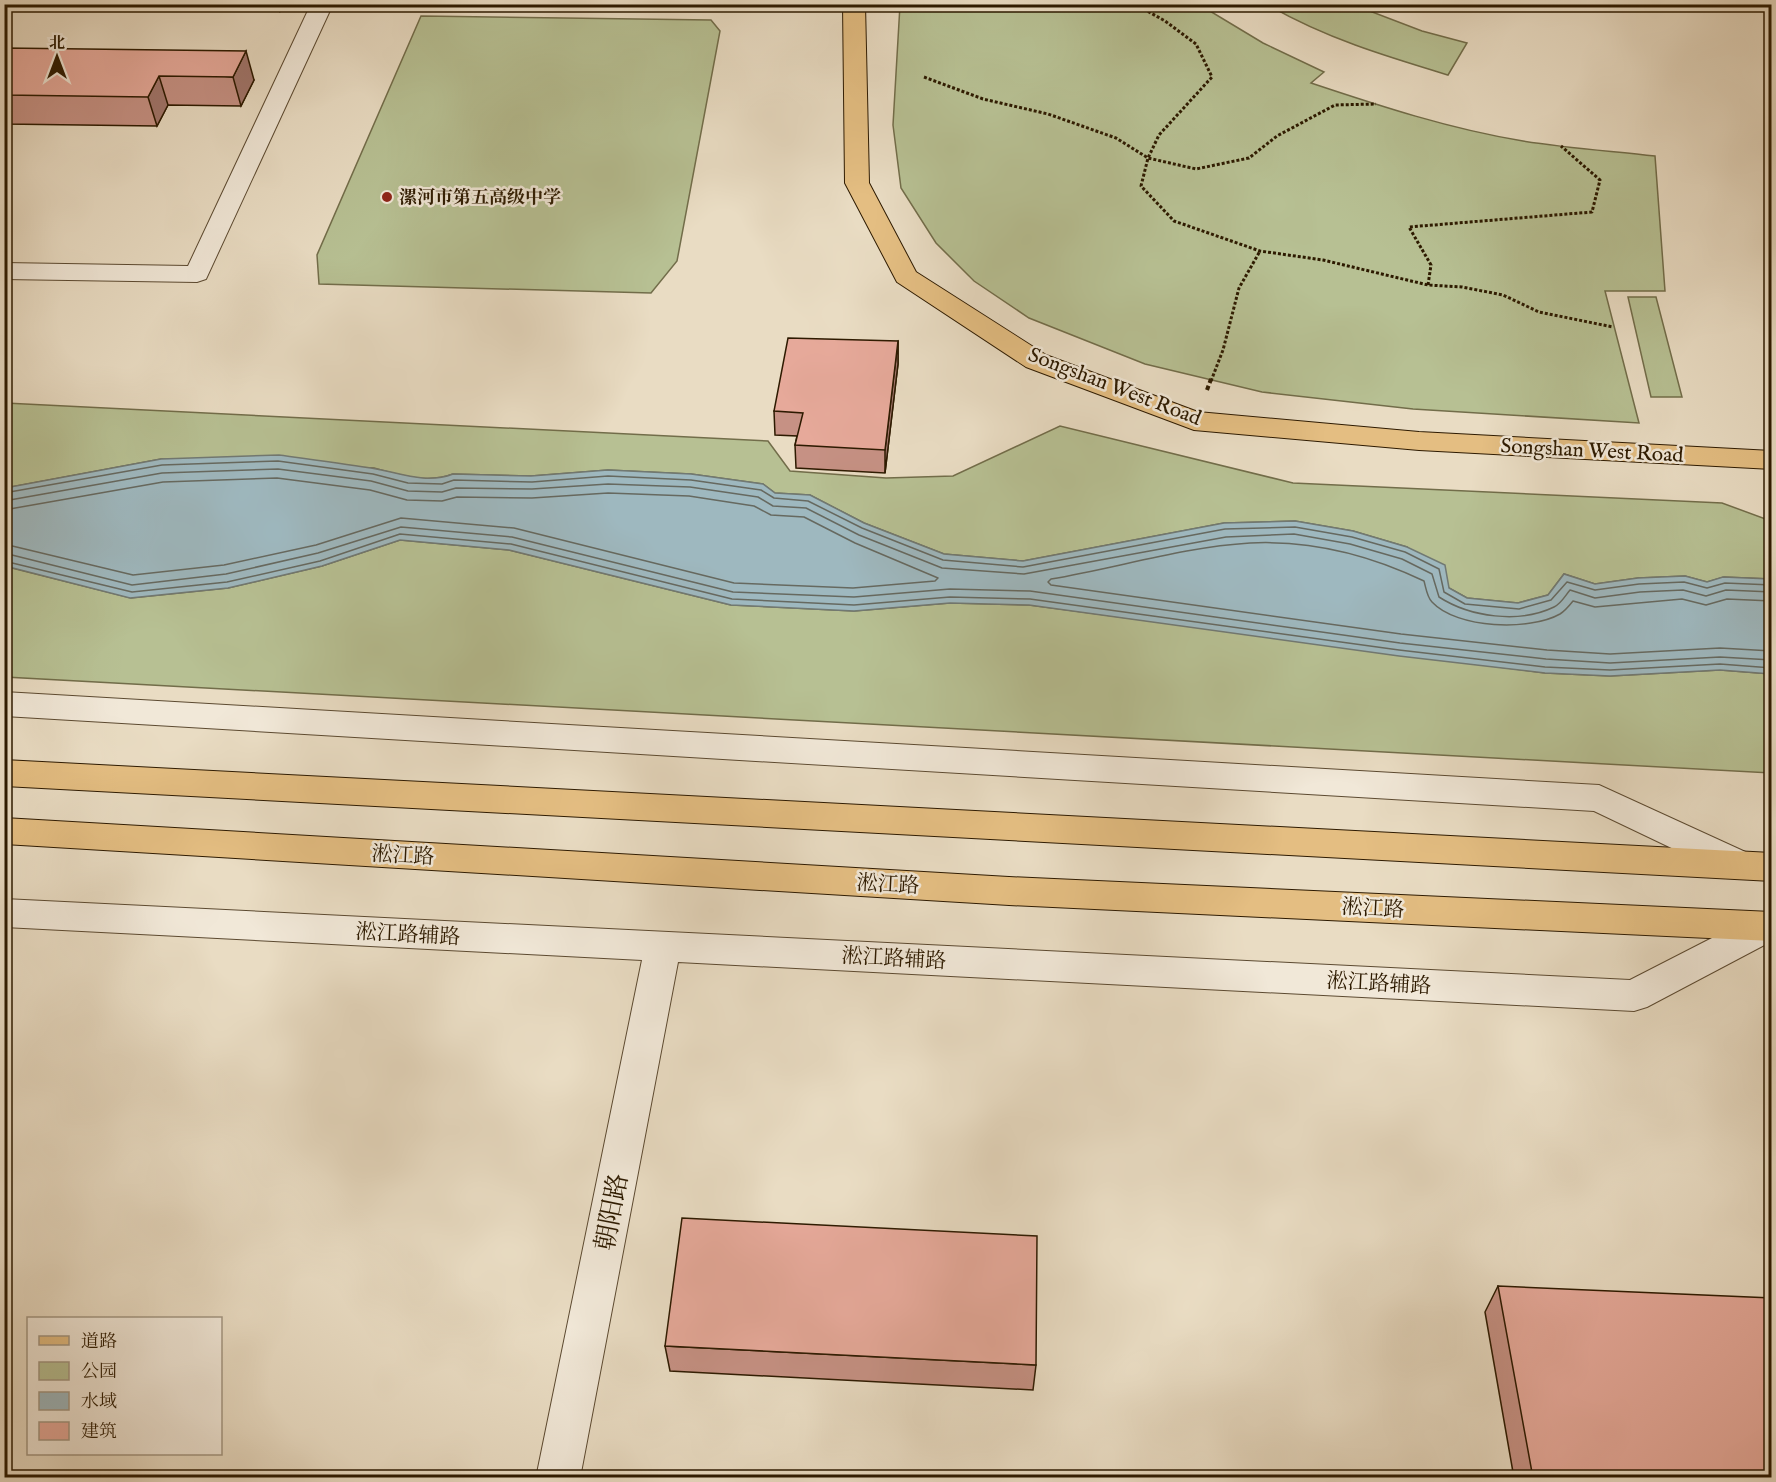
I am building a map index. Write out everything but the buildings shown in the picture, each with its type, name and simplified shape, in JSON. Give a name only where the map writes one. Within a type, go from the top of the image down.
[{"type":"main road","name":"Songshan West Road","points":[[854,4],[857,183],[906,277],[1036,360],[1194,421],[1419,441],[1772,460]]},
{"type":"main road","points":[[4,773],[1761,863]]},
{"type":"main road","name":"淞江路","points":[[4,831],[1009,891],[1770,928]]},
{"type":"street","points":[[4,271],[197,274],[322,4]]},
{"type":"street","points":[[4,704],[1599,798],[1761,863]]},
{"type":"street","name":"淞江路辅路","points":[[4,913],[1634,996],[1770,928]]},
{"type":"street","name":"朝阳路","points":[[558,1478],[663,947]]},
{"type":"path","points":[[1135,4],[1165,21],[1196,44],[1212,77],[1159,135],[1148,158],[1141,186],[1174,221],[1260,251],[1323,261],[1428,285],[1462,286],[1503,295],[1539,312],[1613,327]]},
{"type":"path","points":[[924,77],[983,99],[1048,114],[1116,138],[1148,158],[1196,169],[1249,158],[1277,136],[1335,105],[1376,104]]},
{"type":"path","points":[[1428,285],[1431,265],[1409,228],[1592,212],[1600,180],[1561,146]]},
{"type":"path","points":[[1194,421],[1222,350],[1239,288],[1260,251]]},
{"type":"green space","points":[[900,5],[1200,5],[1263,43],[1324,72],[1311,83],[1416,116],[1496,136],[1556,146],[1655,156],[1665,291],[1605,291],[1639,423],[1413,409],[1262,392],[1145,364],[1029,318],[974,281],[936,243],[901,188],[893,125]]},
{"type":"green space","points":[[1268,5],[1354,5],[1422,31],[1467,43],[1448,75],[1333,37]]},
{"type":"green space","points":[[421,16],[711,20],[720,31],[677,261],[651,293],[319,284],[317,255]]},
{"type":"green space","points":[[1628,297],[1656,297],[1682,397],[1651,397]]},
{"type":"green space","points":[[5,403],[768,441],[790,471],[886,478],[953,476],[1060,426],[1293,483],[1722,503],[1771,521],[1771,579],[1724,577],[1707,582],[1685,576],[1638,578],[1595,584],[1564,574],[1548,595],[1518,603],[1467,598],[1449,588],[1407,547],[1353,531],[1295,521],[1224,523],[1023,561],[944,554],[864,523],[810,495],[775,493],[763,484],[691,474],[608,470],[531,476],[453,474],[423,478],[403,476],[374,468],[161,459],[5,488]]},
{"type":"green space","points":[[400,540],[509,550],[731,605],[854,611],[950,603],[1029,605],[1545,673],[1610,676],[1720,670],[1771,674],[1771,773],[5,677],[4,566],[131,598],[228,588],[322,566]]},
{"type":"water","points":[[279,455],[422,478],[453,474],[531,476],[608,470],[691,474],[763,484],[775,493],[810,495],[864,523],[944,554],[1023,561],[1224,523],[1295,521],[1353,531],[1407,547],[1445,565],[1449,588],[1467,598],[1518,603],[1548,595],[1564,574],[1595,584],[1638,578],[1685,576],[1707,582],[1723,577],[1771,579],[1771,674],[1720,670],[1610,676],[1545,673],[1399,656],[1029,605],[950,603],[854,611],[731,605],[509,550],[400,540],[322,566],[228,588],[130,598],[5,566],[5,488],[161,459]]},
{"type":"place","name":"漯河市第五高级中学","points":[[387,197]]}]
